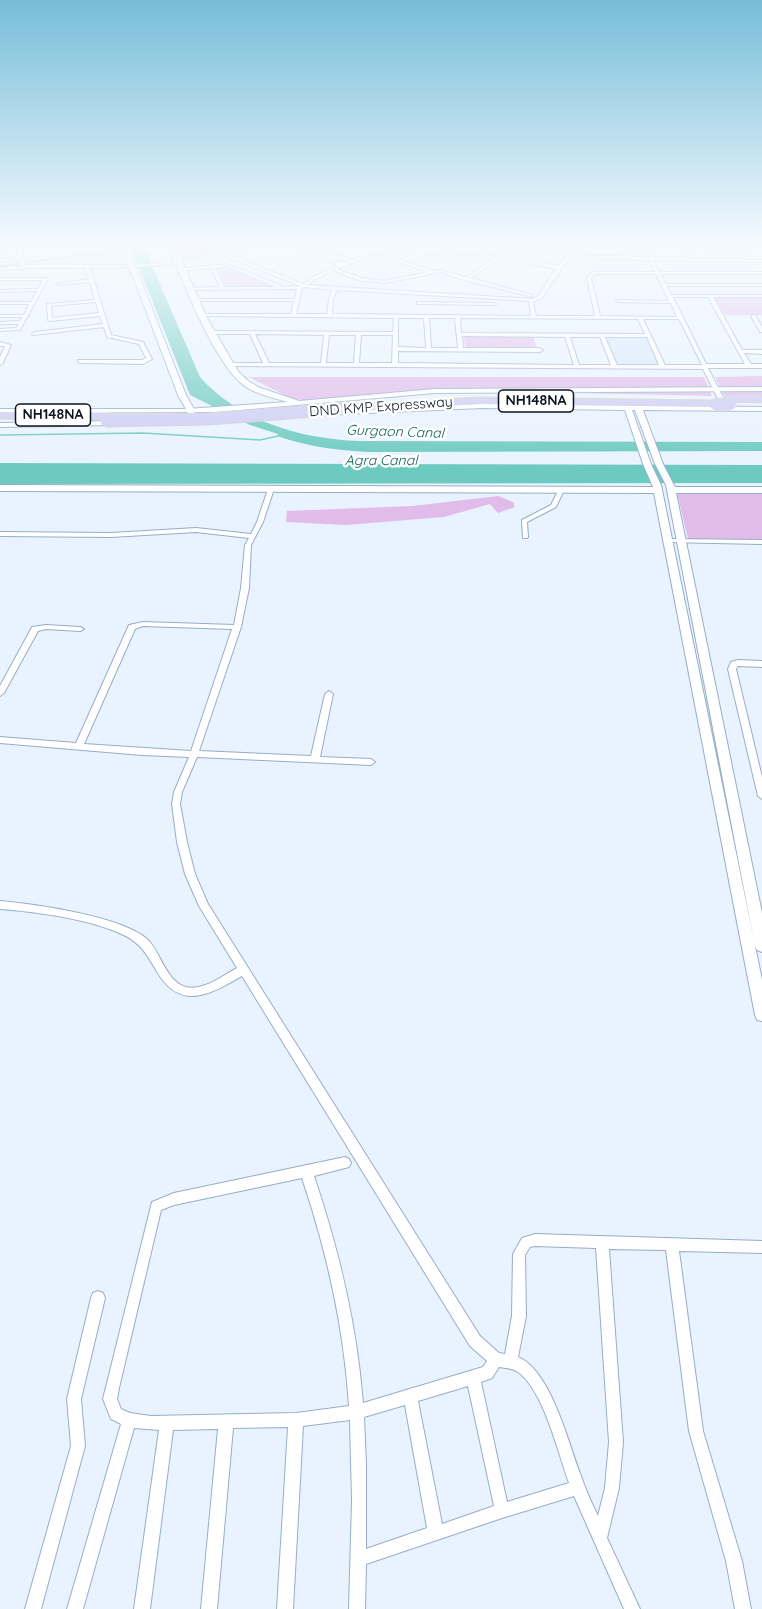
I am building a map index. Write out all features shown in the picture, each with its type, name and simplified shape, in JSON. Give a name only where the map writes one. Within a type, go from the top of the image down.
[{"type":"highway","name":"DND KMP Expressway","points":[[0,415],[209,419],[355,405],[715,397],[728,404],[762,401]]},
{"type":"highway","name":"DND KMP Expressway","points":[[0,422],[106,418]]},
{"type":"main road","points":[[153,320],[187,411]]},
{"type":"street","points":[[80,361],[148,361],[141,342],[110,336],[103,320]]},
{"type":"street","points":[[207,320],[229,364],[245,383],[298,404]]},
{"type":"street","points":[[395,365],[396,320]]},
{"type":"street","points":[[426,320],[429,350]]},
{"type":"street","points":[[457,320],[461,350]]},
{"type":"street","points":[[641,320],[663,367]]},
{"type":"street","points":[[681,320],[705,367],[715,397]]},
{"type":"street","points":[[724,320],[749,366]]},
{"type":"street","points":[[0,322],[23,322]]},
{"type":"street","points":[[0,330],[17,330],[23,322]]},
{"type":"street","points":[[35,334],[105,325]]},
{"type":"street","points":[[213,332],[396,334]]},
{"type":"street","points":[[252,333],[267,365]]},
{"type":"street","points":[[323,365],[327,333]]},
{"type":"street","points":[[356,365],[359,334]]},
{"type":"street","points":[[459,334],[649,336]]},
{"type":"street","points":[[537,335],[544,366]]},
{"type":"street","points":[[567,335],[578,366]]},
{"type":"street","points":[[602,336],[615,367]]},
{"type":"street","points":[[0,344],[8,345],[3,351],[1,360]]},
{"type":"street","points":[[395,349],[540,350]]},
{"type":"street","points":[[741,351],[762,352]]},
{"type":"street","points":[[229,364],[762,366]]},
{"type":"street","points":[[0,411],[240,409],[435,391],[715,397],[762,389]]},
{"type":"street","points":[[337,399],[340,412]]},
{"type":"street","points":[[0,422],[235,421],[340,412],[482,406],[638,408],[728,404],[762,409]]},
{"type":"street","points":[[628,408],[675,545],[762,946]]},
{"type":"street","points":[[638,408],[670,487],[675,545],[758,975],[762,1015]]},
{"type":"street","points":[[147,423],[150,411]]},
{"type":"street","points":[[0,488],[561,490],[657,487]]},
{"type":"street","points":[[670,487],[762,490]]},
{"type":"street","points":[[271,489],[260,522],[248,545],[245,588],[237,627],[194,755],[178,792],[176,804],[190,874],[204,906],[243,970],[475,1341],[503,1361],[523,1367],[535,1381],[546,1402],[578,1488],[632,1609]]},
{"type":"street","points":[[525,537],[524,521],[554,506],[561,490]]},
{"type":"street","points":[[0,534],[111,535],[196,530],[252,536]]},
{"type":"street","points":[[675,545],[762,542]]},
{"type":"street","points":[[675,545],[762,548]]},
{"type":"street","points":[[79,746],[132,627],[143,624],[237,627]]},
{"type":"street","points":[[0,693],[35,629],[46,627],[80,629]]},
{"type":"street","points":[[762,664],[738,663],[734,664],[732,669],[762,796]]},
{"type":"street","points":[[315,759],[329,694]]},
{"type":"street","points":[[0,740],[194,755],[371,762]]},
{"type":"street","points":[[0,905],[57,913],[113,927],[135,936],[145,943],[171,982],[186,992],[198,992],[243,970]]},
{"type":"street","points":[[345,1163],[174,1199],[156,1206],[110,1399],[116,1414],[129,1420],[167,1422],[226,1423],[296,1420],[357,1412],[487,1373],[503,1361],[519,1316],[518,1268],[522,1246],[526,1242],[535,1240],[762,1247]]},
{"type":"street","points":[[306,1171],[326,1229],[338,1281],[346,1321],[357,1412],[357,1609]]},
{"type":"street","points":[[600,1537],[612,1488],[616,1442],[602,1242]]},
{"type":"street","points":[[672,1245],[696,1431],[734,1562],[743,1609]]},
{"type":"street","points":[[33,1609],[78,1446],[73,1414],[74,1399],[98,1298]]},
{"type":"street","points":[[473,1378],[502,1511]]},
{"type":"street","points":[[410,1396],[436,1534]]},
{"type":"street","points":[[75,1609],[129,1420]]},
{"type":"street","points":[[285,1609],[296,1420]]},
{"type":"street","points":[[142,1609],[167,1422]]},
{"type":"street","points":[[209,1609],[226,1423]]},
{"type":"street","points":[[358,1559],[578,1488]]},
{"type":"shaded area","points":[[160,320],[175,320],[200,377],[233,405],[272,425],[315,436],[359,441],[762,442],[762,451],[369,452],[345,450],[300,443],[277,436],[278,434],[250,425],[190,395]]},
{"type":"shaded area","points":[[464,336],[534,337],[536,348],[465,348]]},
{"type":"shaded area","points":[[607,337],[646,337],[658,365],[617,365]]},
{"type":"shaded area","points":[[762,376],[762,395],[724,395],[715,377]]},
{"type":"shaded area","points":[[248,377],[704,377],[712,396],[480,391],[313,401],[293,399]]},
{"type":"shaded area","points":[[0,463],[762,465],[762,483],[0,484]]},
{"type":"shaded area","points":[[677,493],[762,493],[762,539],[688,539]]},
{"type":"shaded area","points":[[498,496],[513,502],[515,507],[498,513],[490,504],[444,517],[346,525],[286,522],[287,511],[412,506]]},
{"type":"waterway","points":[[0,435],[143,433],[260,440],[278,436]]},
{"type":"water label","name":"Gurgaon Canal","points":[[395,432]]},
{"type":"water label","name":"Agra Canal","points":[[381,461]]}]
